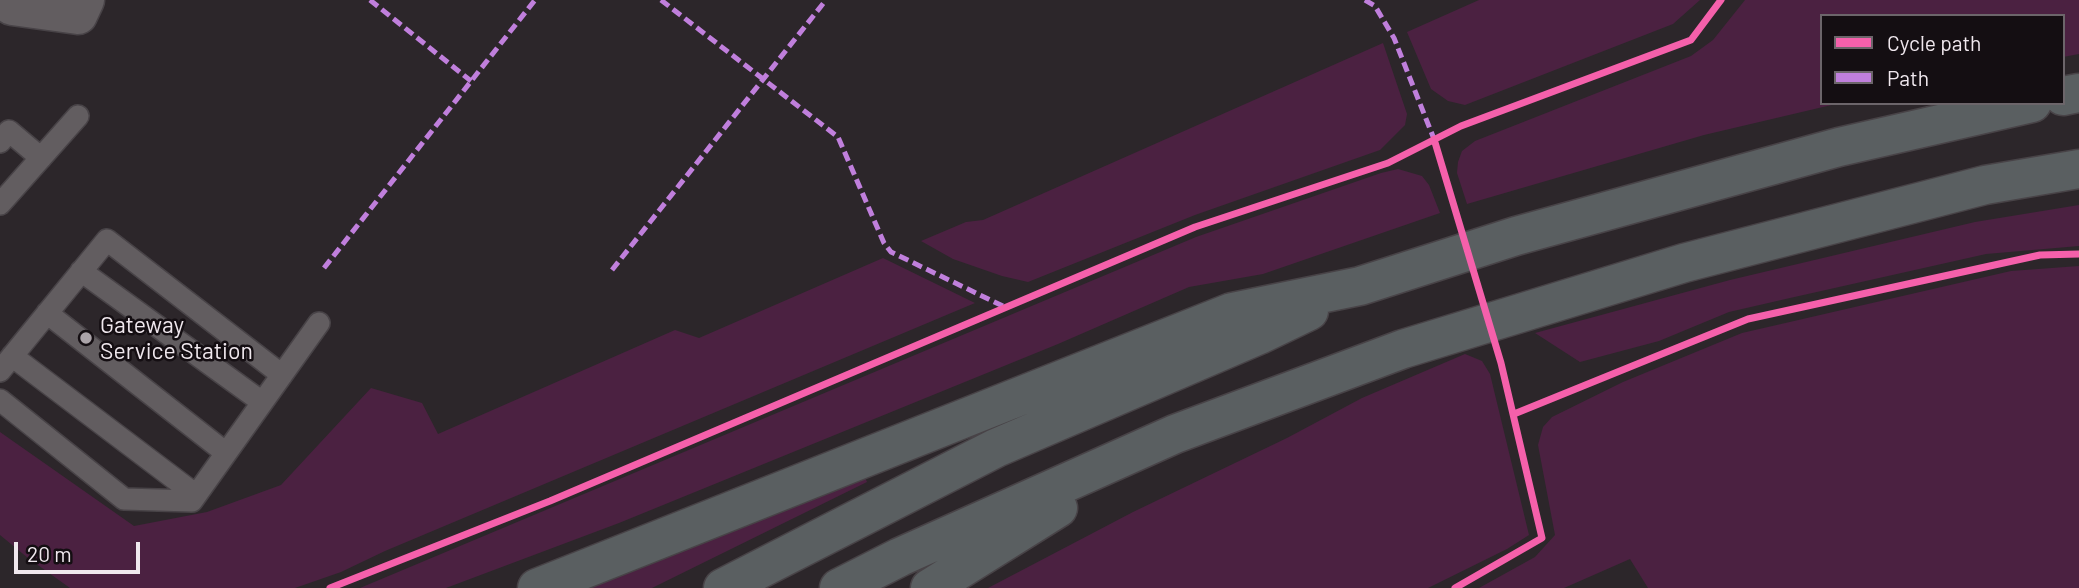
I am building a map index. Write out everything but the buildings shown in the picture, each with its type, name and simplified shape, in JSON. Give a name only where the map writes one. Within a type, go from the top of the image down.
[{"type":"highway","points":[[537,588],[1232,312],[1360,286],[1516,236],[1839,147],[2023,105]]},
{"type":"highway","points":[[839,588],[900,557],[1175,434],[1403,349],[1685,263],[1985,186],[2079,169]]},
{"type":"highway","points":[[723,588],[996,447],[1259,335],[1360,286]]},
{"type":"highway","points":[[930,588],[1175,434]]},
{"type":"street","points":[[5,0],[12,6],[78,15],[85,0]]},
{"type":"lane","points":[[0,204],[78,116]]},
{"type":"lane","points":[[0,142],[9,131],[41,158]]},
{"type":"lane","points":[[196,495],[6,363],[107,240],[282,375]]},
{"type":"lane","points":[[81,271],[262,402]]},
{"type":"lane","points":[[47,313],[226,453]]},
{"type":"lane","points":[[0,400],[124,499],[192,501],[319,323]]},
{"type":"shaded area","points":[[1479,0],[1700,0],[1673,24],[1465,105],[1448,101],[1431,89],[1407,32]]},
{"type":"shaded area","points":[[1745,0],[2079,0],[2079,54],[2065,57],[2065,14],[1820,14],[1820,105],[1832,105],[1704,135],[1467,204],[1457,173],[1458,162],[1462,151],[1475,141],[1691,56],[1713,40]]},
{"type":"shaded area","points":[[1383,43],[1407,114],[1405,125],[1380,150],[1195,215],[1028,282],[953,259],[921,241],[966,222],[983,220]]},
{"type":"shaded area","points":[[1398,169],[1422,176],[1429,185],[1440,213],[1263,274],[1189,287],[1058,344],[619,523],[446,588],[360,588],[1196,237]]},
{"type":"shaded area","points":[[2079,205],[2079,246],[1986,254],[1729,312],[1659,341],[1580,362],[1535,333],[1730,280],[1975,222]]},
{"type":"shaded area","points":[[883,258],[975,303],[385,551],[341,572],[295,588],[70,588],[0,535],[0,432],[134,526],[207,512],[281,485],[371,388],[422,403],[438,434],[675,330],[699,338]]},
{"type":"shaded area","points":[[2079,266],[2079,588],[1648,588],[1630,559],[1564,588],[1479,588],[1535,557],[1555,535],[1538,445],[1543,427],[1552,417],[1623,382],[1742,333],[2011,271]]},
{"type":"shaded area","points":[[1465,354],[1482,361],[1490,374],[1529,535],[1507,549],[1428,588],[988,588],[1362,398]]},
{"type":"shaded area","points":[[864,475],[867,482],[652,588],[578,588]]},
{"type":"marked path","points":[[370,0],[471,81]]},
{"type":"marked path","points":[[324,268],[535,0]]},
{"type":"marked path","points":[[661,0],[838,137],[884,243],[891,252],[1007,308]]},
{"type":"marked path","points":[[612,270],[826,0]]},
{"type":"marked path","points":[[1365,0],[1375,6],[1394,38],[1434,139]]},
{"type":"cycle path","points":[[330,588],[550,501],[1195,227],[1388,163],[1461,126],[1691,40],[1721,0]]},
{"type":"cycle path","points":[[1434,139],[1501,363],[1542,538],[1455,588]]},
{"type":"cycle path","points":[[1514,414],[1748,319],[2040,255],[2079,254]]},
{"type":"place","name":"Gateway Service Station","points":[[86,338]]}]
